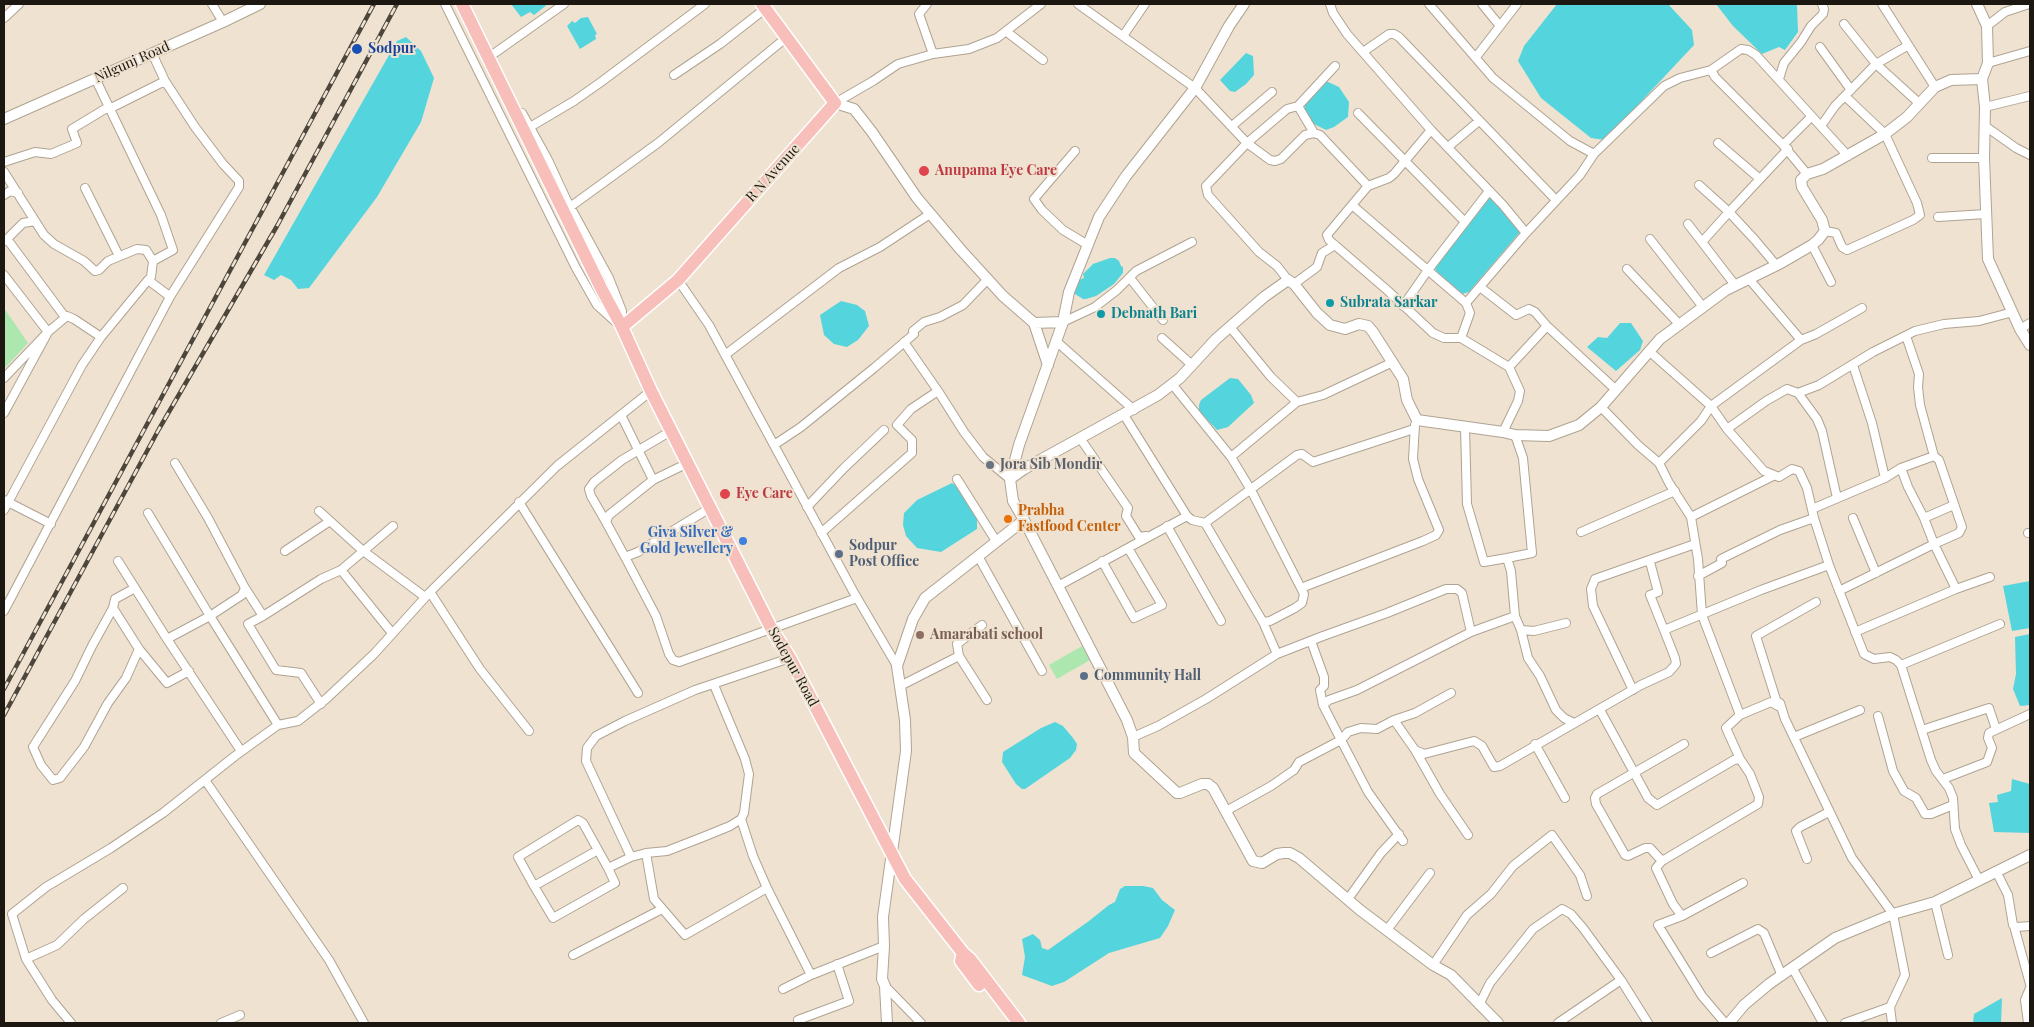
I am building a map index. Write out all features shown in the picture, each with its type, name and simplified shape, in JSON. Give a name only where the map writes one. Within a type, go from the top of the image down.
[{"type":"main road","name":"Sodepur Road","points":[[462,4],[601,288],[622,327],[651,392],[771,628],[790,658],[905,879],[1019,1023]]},
{"type":"main road","points":[[764,6],[835,103]]},
{"type":"main road","name":"R N Avenue","points":[[622,327],[678,280],[835,103]]},
{"type":"main road","points":[[962,953],[961,961],[1008,1023]]},
{"type":"street","points":[[4,18],[19,4]]},
{"type":"street","points":[[212,4],[223,22]]},
{"type":"street","name":"Nilgunj Road","points":[[5,116],[223,22],[260,4]]},
{"type":"street","points":[[445,4],[576,268],[597,305],[622,327]]},
{"type":"street","points":[[467,4],[548,160],[570,207],[609,278],[622,311],[622,327]]},
{"type":"street","points":[[492,55],[564,4]]},
{"type":"street","points":[[530,128],[588,92],[705,4]]},
{"type":"street","points":[[927,4],[919,14],[934,54]]},
{"type":"street","points":[[835,103],[898,64],[934,54],[969,49],[997,38],[1041,4]]},
{"type":"street","points":[[1078,4],[1195,88],[1247,143],[1270,160],[1276,161],[1281,159],[1305,135],[1314,133],[1320,135],[1368,186]]},
{"type":"street","points":[[1123,36],[1145,4]]},
{"type":"street","points":[[1244,4],[1229,26],[1195,88],[1121,184],[1099,217],[1069,292],[1063,322],[1019,446],[1010,479],[1013,501],[1128,720],[1133,737],[1134,753],[1174,791],[1180,793],[1202,784],[1208,784],[1213,788],[1253,861],[1262,863],[1277,854],[1290,853],[1433,965],[1451,975],[1498,1023]]},
{"type":"street","points":[[1330,4],[1333,13],[1342,27],[1363,52],[1431,130],[1526,233]]},
{"type":"street","points":[[1429,4],[1494,78],[1570,141],[1594,154]]},
{"type":"street","points":[[1482,4],[1500,26]]},
{"type":"street","points":[[1476,57],[1516,4]]},
{"type":"street","points":[[1779,78],[1784,64],[1801,42],[1810,26],[1823,14],[1822,4]]},
{"type":"street","points":[[1882,4],[1907,46],[1935,87]]},
{"type":"street","points":[[1977,4],[1987,26],[1988,63],[1982,79],[1985,107],[1984,158],[1988,259],[2020,328],[2030,345]]},
{"type":"street","points":[[1987,26],[2005,12],[2029,4]]},
{"type":"street","points":[[674,75],[720,44],[764,6]]},
{"type":"street","points":[[1844,24],[1876,64],[1920,104]]},
{"type":"street","points":[[1006,32],[1043,60]]},
{"type":"street","points":[[1363,52],[1389,34],[1400,37],[1556,200]]},
{"type":"street","points":[[570,207],[658,143],[787,37]]},
{"type":"street","points":[[1821,126],[1835,106],[1876,64],[1907,46]]},
{"type":"street","points":[[1820,47],[1848,93],[1885,134],[1920,215],[1918,218],[1847,250],[1842,247],[1836,233],[1825,231]]},
{"type":"street","points":[[1466,303],[1526,233],[1580,175],[1594,154],[1664,86],[1680,78],[1711,70],[1741,49],[1748,50],[1756,55],[1779,78],[1811,118],[1821,126],[1848,156]]},
{"type":"street","points":[[1988,63],[2030,51]]},
{"type":"street","points":[[4,611],[171,295],[236,193],[240,181],[223,164],[195,127],[165,80],[152,53]]},
{"type":"street","points":[[1301,588],[1423,541],[1436,535],[1440,530],[1418,479],[1413,459],[1416,424],[1407,400],[1404,379],[1393,362],[1368,326],[1360,324],[1345,329],[1330,325],[1317,313],[1277,266],[1259,252],[1208,194],[1206,186],[1247,143],[1286,109],[1298,106],[1335,66]]},
{"type":"street","points":[[1711,70],[1715,77],[1785,147],[1807,174]]},
{"type":"street","points":[[95,78],[160,215],[173,250],[153,261]]},
{"type":"street","points":[[1825,231],[1822,220],[1802,187],[1801,180],[1807,174],[1823,169],[1885,134],[1920,104],[1935,87],[1951,80],[1982,79]]},
{"type":"street","points":[[4,162],[35,152],[51,154],[77,142],[72,129],[105,109],[110,109],[165,80]]},
{"type":"street","points":[[1232,126],[1272,92]]},
{"type":"street","points":[[1985,107],[2030,96]]},
{"type":"street","points":[[835,103],[854,109],[930,214],[987,280],[1024,317],[1034,323],[1063,322],[1095,307],[1136,271],[1192,242]]},
{"type":"street","points":[[1298,106],[1314,133]]},
{"type":"street","points":[[1358,113],[1465,222]]},
{"type":"street","points":[[1702,242],[1760,179],[1811,118]]},
{"type":"street","points":[[1448,147],[1479,121]]},
{"type":"street","points":[[1985,126],[2016,148],[2030,155]]},
{"type":"street","points":[[1431,130],[1389,178],[1368,186],[1327,235],[1335,246],[1433,333],[1444,338],[1461,338],[1508,367],[1520,391],[1518,401],[1503,432]]},
{"type":"street","points":[[1718,143],[1760,179]]},
{"type":"street","points":[[1075,151],[1034,200],[1063,230],[1088,244]]},
{"type":"street","points":[[1932,158],[1984,158]]},
{"type":"street","points":[[4,172],[44,235],[54,244],[84,261],[95,271],[99,270],[108,261],[142,249],[146,250],[153,261],[151,277],[101,337],[82,365],[6,501],[4,510]]},
{"type":"street","points":[[1698,185],[1729,212],[1776,265]]},
{"type":"street","points":[[85,188],[119,256]]},
{"type":"street","points":[[4,195],[10,191],[18,193]]},
{"type":"street","points":[[1403,306],[1428,270],[1489,191]]},
{"type":"street","points":[[1352,205],[1466,303],[1470,313],[1461,338]]},
{"type":"street","points":[[725,355],[839,268],[880,247],[930,214]]},
{"type":"street","points":[[1938,217],[1986,214]]},
{"type":"street","points":[[35,221],[23,223],[6,240],[65,318]]},
{"type":"street","points":[[1688,224],[1735,285]]},
{"type":"street","points":[[1205,523],[1297,455],[1302,454],[1313,462],[1416,424],[1465,427],[1515,435],[1549,436],[1579,425],[1601,407],[1660,340],[1735,285],[1812,245],[1825,231]]},
{"type":"street","points":[[1650,239],[1703,307]]},
{"type":"street","points":[[1812,245],[1831,282]]},
{"type":"street","points":[[1010,479],[1024,469],[1134,410],[1158,395],[1172,384],[1216,339],[1264,296],[1317,267],[1322,253],[1335,246]]},
{"type":"street","points":[[1627,269],[1680,325]]},
{"type":"street","points":[[4,275],[48,332]]},
{"type":"street","points":[[1130,278],[1164,320]]},
{"type":"street","points":[[1749,279],[1801,340]]},
{"type":"street","points":[[148,280],[168,295],[171,295]]},
{"type":"street","points":[[678,280],[709,325],[857,598],[897,666],[905,720],[906,751],[883,918],[882,979],[885,986],[887,1023]]},
{"type":"street","points":[[774,445],[801,427],[904,342],[924,322],[940,317],[964,305],[987,280]]},
{"type":"street","points":[[1480,287],[1516,315],[1529,309],[1534,312],[1615,389]]},
{"type":"street","points":[[1659,463],[1701,421],[1711,406],[1801,340],[1816,334],[1862,308]]},
{"type":"street","points":[[1798,393],[1819,385],[1873,352],[1915,331],[1944,324],[1979,321],[2013,312]]},
{"type":"street","points":[[4,378],[48,332],[65,318],[70,316],[101,337]]},
{"type":"street","points":[[1034,323],[1048,365]]},
{"type":"street","points":[[2020,328],[2030,324]]},
{"type":"street","points":[[1508,367],[1547,326]]},
{"type":"street","points":[[1230,327],[1271,377],[1297,402]]},
{"type":"street","points":[[4,413],[48,332]]},
{"type":"street","points":[[1839,591],[1961,530],[1940,460],[1934,456],[1920,405],[1918,387],[1920,374],[1906,336]]},
{"type":"street","points":[[1162,338],[1192,365]]},
{"type":"street","points":[[1056,341],[1134,410]]},
{"type":"street","points":[[904,342],[964,432],[983,457],[1010,479]]},
{"type":"street","points":[[1649,351],[1711,406],[1727,429],[1764,471],[1778,477],[1792,469],[1799,471],[1807,488],[1814,518],[1829,565],[1864,654],[1868,658],[1874,659],[1890,657],[1896,660],[1900,666],[1931,760],[1949,788],[1953,804],[1955,830],[1960,845],[1979,880]]},
{"type":"street","points":[[1231,457],[1297,402],[1322,395],[1393,362]]},
{"type":"street","points":[[1853,364],[1872,423],[1885,478]]},
{"type":"street","points":[[1172,384],[1231,457],[1251,490],[1304,594],[1302,603],[1295,608],[1264,622]]},
{"type":"street","points":[[1727,429],[1766,400],[1787,389],[1798,393],[1817,419],[1822,431],[1837,498]]},
{"type":"street","points":[[822,533],[912,453],[912,440],[897,425],[911,409],[938,391]]},
{"type":"street","points":[[4,920],[46,887],[111,848],[163,813],[241,751],[278,725],[298,721],[320,704],[374,654],[427,595],[557,466],[651,392]]},
{"type":"street","points":[[1601,407],[1638,445],[1659,463],[1691,517],[1696,544],[1702,615],[1740,715]]},
{"type":"street","points":[[621,415],[653,480]]},
{"type":"street","points":[[1124,415],[1187,516],[1192,520],[1205,523],[1264,622],[1277,654]]},
{"type":"street","points":[[1465,427],[1467,504],[1484,562],[1532,553],[1523,458],[1515,435]]},
{"type":"street","points":[[807,507],[884,430]]},
{"type":"street","points":[[671,431],[612,466],[588,488],[656,616],[669,654],[673,660],[679,662],[857,598]]},
{"type":"street","points":[[1080,438],[1128,508],[1126,516],[1139,537],[1148,536]]},
{"type":"street","points":[[1812,509],[1885,478],[1901,468],[1934,456]]},
{"type":"street","points":[[175,462],[208,518],[245,588],[263,616]]},
{"type":"street","points":[[606,522],[609,515],[653,480],[688,464]]},
{"type":"street","points":[[1901,468],[1908,488],[1924,518],[1934,544],[1956,589]]},
{"type":"street","points":[[1691,517],[1773,476]]},
{"type":"street","points":[[957,479],[996,541]]},
{"type":"street","points":[[1581,532],[1675,491]]},
{"type":"street","points":[[6,501],[51,524]]},
{"type":"street","points":[[519,502],[638,693]]},
{"type":"street","points":[[1924,518],[1954,505]]},
{"type":"street","points":[[625,557],[638,552],[710,508]]},
{"type":"street","points":[[319,511],[362,550],[427,595],[480,670],[529,731]]},
{"type":"street","points":[[148,513],[278,725]]},
{"type":"street","points":[[1058,586],[1187,516]]},
{"type":"street","points":[[1698,576],[1722,563],[1721,559],[1780,530],[1814,518]]},
{"type":"street","points":[[1853,518],[1876,573]]},
{"type":"street","points":[[897,666],[913,619],[926,598],[1024,520]]},
{"type":"street","points":[[285,551],[330,521]]},
{"type":"street","points":[[320,704],[301,674],[276,670],[248,624],[341,570],[362,550],[394,526]]},
{"type":"street","points":[[1167,526],[1221,621]]},
{"type":"street","points":[[1633,690],[1593,606],[1591,589],[1595,580],[1650,562],[1696,544]]},
{"type":"street","points":[[1102,561],[1134,618],[1162,605],[1128,548]]},
{"type":"street","points":[[978,556],[1042,671]]},
{"type":"street","points":[[1507,558],[1511,571],[1515,616],[1521,630],[1528,658],[1540,676],[1556,710],[1564,718],[1574,723]]},
{"type":"street","points":[[118,561],[167,640],[241,751]]},
{"type":"street","points":[[1416,750],[1424,754],[1474,740],[1482,746],[1494,767],[1500,766],[1535,744],[1669,672],[1676,664],[1650,594],[1658,592],[1650,562]]},
{"type":"street","points":[[1664,630],[1761,590],[1829,565]]},
{"type":"street","points":[[341,570],[392,633]]},
{"type":"street","points":[[1855,632],[1990,576]]},
{"type":"street","points":[[135,588],[115,600],[113,608],[75,681],[33,747],[41,765],[53,780],[60,778],[84,747],[108,703],[126,678],[139,649]]},
{"type":"street","points":[[167,640],[242,596],[245,588]]},
{"type":"street","points":[[1133,737],[1158,726],[1206,699],[1277,654],[1387,614],[1446,589],[1457,589],[1462,593],[1471,632]]},
{"type":"street","points":[[1778,706],[1756,636],[1816,602]]},
{"type":"street","points":[[113,608],[139,649],[167,683],[188,671]]},
{"type":"street","points":[[1323,706],[1329,700],[1357,690],[1471,632],[1515,616]]},
{"type":"street","points":[[1521,630],[1534,631],[1566,623]]},
{"type":"street","points":[[1900,666],[2000,624]]},
{"type":"street","points":[[982,625],[957,644],[959,656],[987,700]]},
{"type":"street","points":[[1311,641],[1324,677],[1324,686],[1320,690],[1323,706],[1368,792],[1401,837],[1381,853],[1348,899]]},
{"type":"street","points":[[900,686],[959,656]]},
{"type":"street","points":[[631,857],[586,761],[587,748],[596,736],[695,690],[790,658]]},
{"type":"street","points":[[608,868],[631,857],[667,851],[730,826],[741,819],[744,813],[749,774],[745,759],[714,685]]},
{"type":"street","points":[[1226,812],[1271,786],[1294,770],[1299,762],[1341,740],[1348,732],[1360,728],[1377,729],[1394,720],[1415,714],[1451,693]]},
{"type":"street","points":[[1682,916],[1673,904],[1657,873],[1657,864],[1758,804],[1759,797],[1750,774],[1740,759],[1726,728],[1740,715],[1771,702],[1778,706],[1780,703],[1794,737],[1852,858],[1893,914],[1905,975],[1890,1007],[1892,1023]]},
{"type":"street","points":[[1922,730],[1989,708],[1996,729]]},
{"type":"street","points":[[1600,710],[1648,798],[1657,805],[1734,760],[1740,759]]},
{"type":"street","points":[[1794,737],[1860,710]]},
{"type":"street","points":[[1943,779],[1988,762],[1992,748],[1988,736],[1996,729],[2030,714]]},
{"type":"street","points":[[1878,716],[1893,771],[1904,791],[1916,798],[1925,814],[1931,814],[1953,804]]},
{"type":"street","points":[[1394,720],[1416,750],[1440,794],[1468,835]]},
{"type":"street","points":[[1535,744],[1565,798]]},
{"type":"street","points":[[1662,860],[1650,848],[1645,848],[1628,856],[1625,855],[1596,804],[1597,794],[1684,744]]},
{"type":"street","points":[[205,780],[329,960],[364,1023]]},
{"type":"street","points":[[1807,859],[1796,831],[1830,812]]},
{"type":"street","points":[[741,819],[753,856],[767,888],[811,975]]},
{"type":"street","points":[[578,820],[583,823],[608,868],[615,883],[553,918],[518,857],[578,820]]},
{"type":"street","points":[[1433,965],[1467,915],[1491,894],[1513,866],[1552,835],[1556,838],[1580,875],[1587,896]]},
{"type":"street","points":[[534,886],[598,850]]},
{"type":"street","points":[[646,853],[654,899],[685,935],[767,888]]},
{"type":"street","points":[[1729,1023],[1744,1005],[1835,938],[1893,914],[1935,902],[2030,855]]},
{"type":"street","points":[[1996,871],[2008,895],[2012,923],[2030,984]]},
{"type":"street","points":[[1388,930],[1430,873]]},
{"type":"street","points":[[1725,1023],[1696,988],[1658,925],[1682,916],[1743,883]]},
{"type":"street","points":[[26,958],[57,945],[84,919],[123,888]]},
{"type":"street","points":[[1935,902],[1948,955]]},
{"type":"street","points":[[573,955],[662,909]]},
{"type":"street","points":[[1479,1005],[1490,983],[1533,929],[1562,909],[1571,914],[1621,980],[1648,1023]]},
{"type":"street","points":[[12,914],[26,958],[52,1000],[71,1023]]},
{"type":"street","points":[[2014,926],[2030,926]]},
{"type":"street","points":[[1711,953],[1755,930],[1761,930],[1782,976]]},
{"type":"street","points":[[783,989],[811,975],[884,946]]},
{"type":"street","points":[[798,1020],[848,1001],[838,964]]},
{"type":"street","points":[[1793,969],[1823,1023]]},
{"type":"street","points":[[1560,1023],[1621,980]]},
{"type":"street","points":[[885,986],[921,1023]]},
{"type":"street","points":[[2028,1023],[2025,1000],[2030,988]]},
{"type":"street","points":[[1845,1023],[1890,1007]]},
{"type":"street","points":[[221,1023],[240,1015]]},
{"type":"green space","points":[[4,308],[28,343],[4,369]]},
{"type":"green space","points":[[1082,646],[1090,660],[1057,679],[1049,665]]},
{"type":"water","points":[[511,4],[548,4],[534,15],[530,12],[521,17]]},
{"type":"water","points":[[1557,4],[1668,4],[1692,30],[1694,45],[1605,140],[1591,138],[1541,98],[1518,61],[1524,46]]},
{"type":"water","points":[[1716,4],[1797,4],[1798,32],[1785,50],[1779,47],[1762,54],[1733,26]]},
{"type":"water","points":[[588,17],[597,34],[595,35],[596,39],[580,49],[567,26],[572,21],[575,23],[581,18]]},
{"type":"water","points":[[406,37],[421,51],[434,78],[421,122],[377,197],[309,288],[298,289],[291,280],[281,275],[274,280],[264,275],[397,41]]},
{"type":"water","points":[[1246,53],[1253,56],[1254,75],[1235,92],[1230,91],[1220,80]]},
{"type":"water","points":[[1326,81],[1339,87],[1349,102],[1348,117],[1326,130],[1308,121],[1304,110],[1305,105]]},
{"type":"water","points":[[1491,198],[1519,227],[1520,232],[1469,292],[1462,294],[1436,271],[1434,263],[1483,199]]},
{"type":"water","points":[[1115,258],[1123,267],[1123,273],[1114,284],[1096,296],[1086,299],[1075,294],[1076,281],[1084,278],[1083,274],[1093,264]]},
{"type":"water","points":[[841,301],[857,305],[865,311],[869,326],[858,340],[847,347],[834,344],[824,335],[820,315]]},
{"type":"water","points":[[1620,323],[1631,323],[1643,341],[1640,350],[1616,371],[1587,347],[1598,337],[1607,338]]},
{"type":"water","points":[[1230,378],[1238,379],[1251,395],[1254,403],[1228,427],[1217,430],[1199,411],[1199,405],[1201,400]]},
{"type":"water","points":[[952,483],[958,487],[977,514],[977,529],[941,552],[917,548],[906,536],[903,525],[904,513],[917,500]]},
{"type":"water","points":[[2030,581],[2030,628],[2012,631],[2003,586]]},
{"type":"water","points":[[2030,634],[2030,705],[2020,706],[2013,689],[2016,674],[2015,637]]},
{"type":"water","points":[[1055,722],[1063,726],[1073,738],[1077,744],[1076,750],[1070,758],[1025,789],[1022,789],[1016,784],[1002,762],[1003,752],[1041,728]]},
{"type":"water","points":[[2012,779],[2030,784],[2030,833],[1994,832],[1989,803],[1998,802],[1997,795],[2011,791]]},
{"type":"water","points":[[1125,886],[1153,888],[1162,900],[1175,910],[1160,938],[1109,953],[1064,982],[1052,986],[1022,975],[1025,957],[1022,939],[1033,934],[1040,940],[1042,948],[1048,950],[1115,902],[1120,889]]},
{"type":"water","points":[[2002,998],[2001,1023],[1973,1023],[1974,1014]]},
{"type":"railway","points":[[4,689],[374,4]]},
{"type":"railway","points":[[4,715],[159,429],[277,226],[397,4]]},
{"type":"place","name":"Sodpur","points":[[357,49]]},
{"type":"place","name":"Anupama Eye Care","points":[[924,171]]},
{"type":"place","name":"Subrata Sarkar","points":[[1330,303]]},
{"type":"place","name":"Debnath Bari","points":[[1101,314]]},
{"type":"place","name":"Jora Sib Mondir","points":[[990,465]]},
{"type":"place","name":"Eye Care","points":[[725,494]]},
{"type":"place","name":"Prabha Fastfood Center","points":[[1008,519]]},
{"type":"place","name":"Giva Silver & Gold Jewellery","points":[[743,541]]},
{"type":"place","name":"Sodpur Post Office","points":[[839,554]]},
{"type":"place","name":"Amarabati school","points":[[920,635]]},
{"type":"place","name":"Community Hall","points":[[1084,676]]}]
